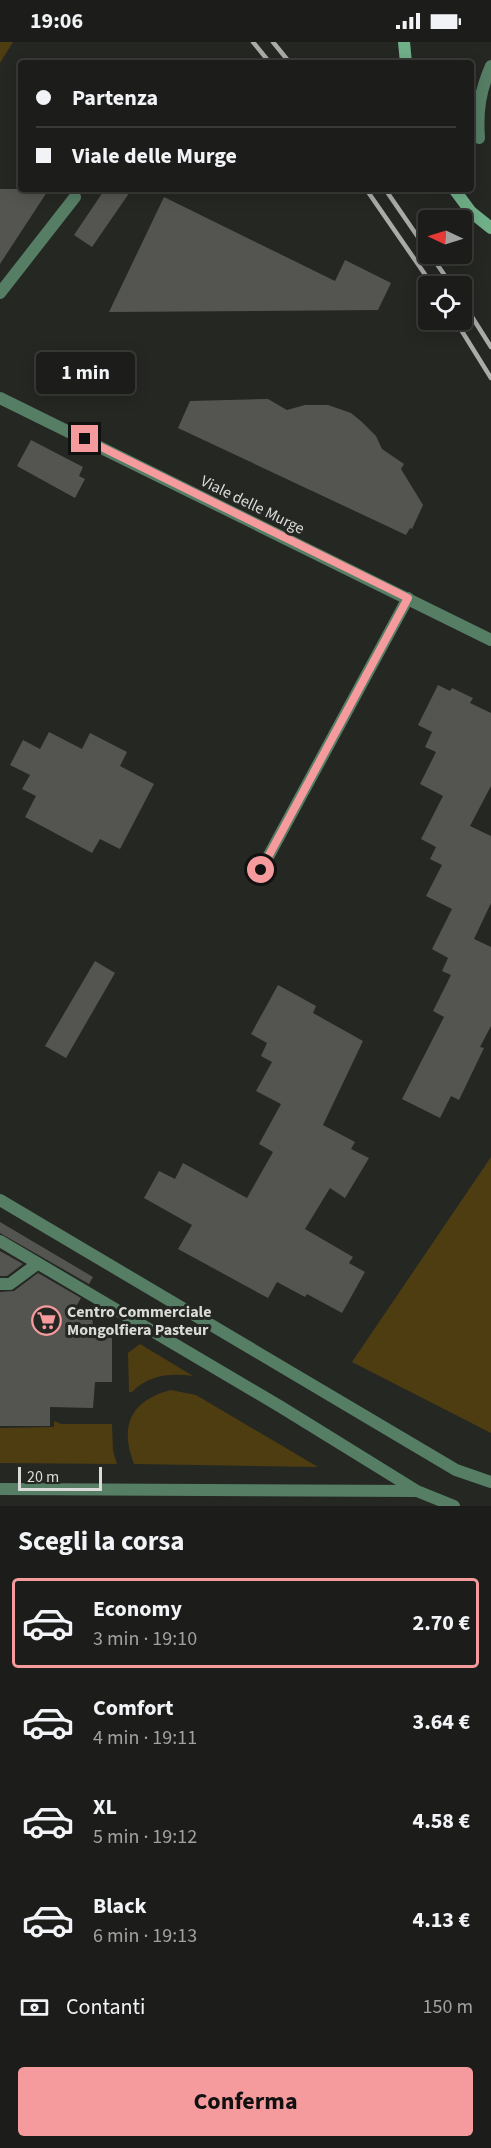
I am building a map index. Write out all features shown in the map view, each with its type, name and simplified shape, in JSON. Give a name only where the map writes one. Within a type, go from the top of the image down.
[{"type":"main road","points":[[404,42],[406,60]]},
{"type":"main road","points":[[456,192],[471,212],[491,228]]},
{"type":"street","points":[[479,138],[477,114],[483,84],[491,66]]},
{"type":"street","points":[[0,293],[75,197]]},
{"type":"street","name":"Viale delle Murge","points":[[0,398],[491,640]]},
{"type":"street","points":[[261,870],[408,598]]},
{"type":"street","points":[[0,1200],[456,1470],[491,1482]]},
{"type":"street","points":[[0,1241],[281,1407],[417,1491],[454,1506]]},
{"type":"street","points":[[0,1284],[10,1284],[37,1264]]},
{"type":"street","points":[[0,1489],[417,1491]]},
{"type":"shaded area","points":[[0,42],[13,42],[0,63]]},
{"type":"shaded area","points":[[491,1157],[491,1433],[352,1362]]},
{"type":"shaded area","points":[[140,1344],[193,1376],[160,1376],[129,1392],[128,1353]]},
{"type":"shaded area","points":[[171,1390],[196,1395],[318,1467],[134,1464],[128,1438],[132,1416],[146,1400]]},
{"type":"shaded area","points":[[54,1421],[61,1424],[112,1424],[113,1451],[117,1464],[0,1463],[0,1428],[54,1427]]},
{"type":"building","points":[[0,189],[18,189],[18,192],[47,192],[0,264]]},
{"type":"building","points":[[103,192],[130,192],[92,247],[74,235]]},
{"type":"building","points":[[164,197],[335,281],[345,260],[391,283],[378,310],[109,312]]},
{"type":"building","points":[[268,399],[287,410],[305,405],[328,405],[351,413],[362,422],[376,436],[382,449],[404,464],[401,469],[423,505],[412,529],[410,528],[406,535],[178,428],[190,401]]},
{"type":"building","points":[[31,440],[83,467],[79,476],[85,479],[75,498],[17,466]]},
{"type":"building","points":[[438,685],[450,691],[452,688],[473,698],[470,703],[491,713],[491,786],[470,826],[491,836],[491,903],[474,939],[491,947],[491,1026],[480,1047],[484,1048],[459,1100],[451,1096],[440,1118],[402,1099],[444,1017],[433,1011],[451,975],[442,971],[448,958],[432,949],[452,909],[426,896],[442,865],[430,859],[436,847],[421,839],[443,796],[420,784],[436,752],[425,747],[432,732],[418,725]]},
{"type":"building","points":[[49,732],[82,749],[90,733],[127,752],[120,766],[154,784],[120,849],[100,839],[92,853],[25,817],[36,796],[22,789],[30,775],[10,765],[23,740],[40,749]]},
{"type":"building","points":[[95,961],[115,973],[66,1058],[45,1046]]},
{"type":"building","points":[[278,985],[316,1006],[313,1013],[363,1041],[323,1125],[355,1142],[351,1149],[369,1158],[345,1198],[330,1188],[305,1229],[353,1257],[349,1263],[365,1272],[342,1313],[307,1294],[305,1297],[277,1282],[268,1298],[178,1249],[192,1225],[144,1198],[159,1171],[175,1179],[183,1163],[247,1198],[273,1152],[259,1144],[281,1104],[256,1091],[272,1062],[261,1056],[267,1043],[251,1034]]},
{"type":"building","points":[[0,1222],[93,1277],[89,1284],[0,1233]]},
{"type":"building","points":[[0,1251],[23,1264],[7,1276],[0,1276]]},
{"type":"building","name":"Centro Commerciale Mongolfiera Pasteur","points":[[38,1273],[81,1298],[75,1308],[92,1315],[93,1326],[112,1327],[112,1382],[95,1382],[93,1408],[50,1407],[50,1426],[0,1426],[0,1292],[14,1291]]},
{"type":"railway","points":[[253,42],[268,60]]},
{"type":"railway","points":[[273,42],[288,60]]},
{"type":"railway","points":[[368,192],[426,276]]},
{"type":"railway","points":[[387,192],[418,237]]},
{"type":"railway","points":[[437,264],[445,276]]},
{"type":"railway","points":[[472,317],[491,347]]},
{"type":"railway","points":[[461,330],[491,378]]},
{"type":"place","name":"Centro Commerciale Mongolfiera Pasteur","points":[[46,1320]]},
{"type":"route","points":[[85,439],[408,598],[261,870]]}]
